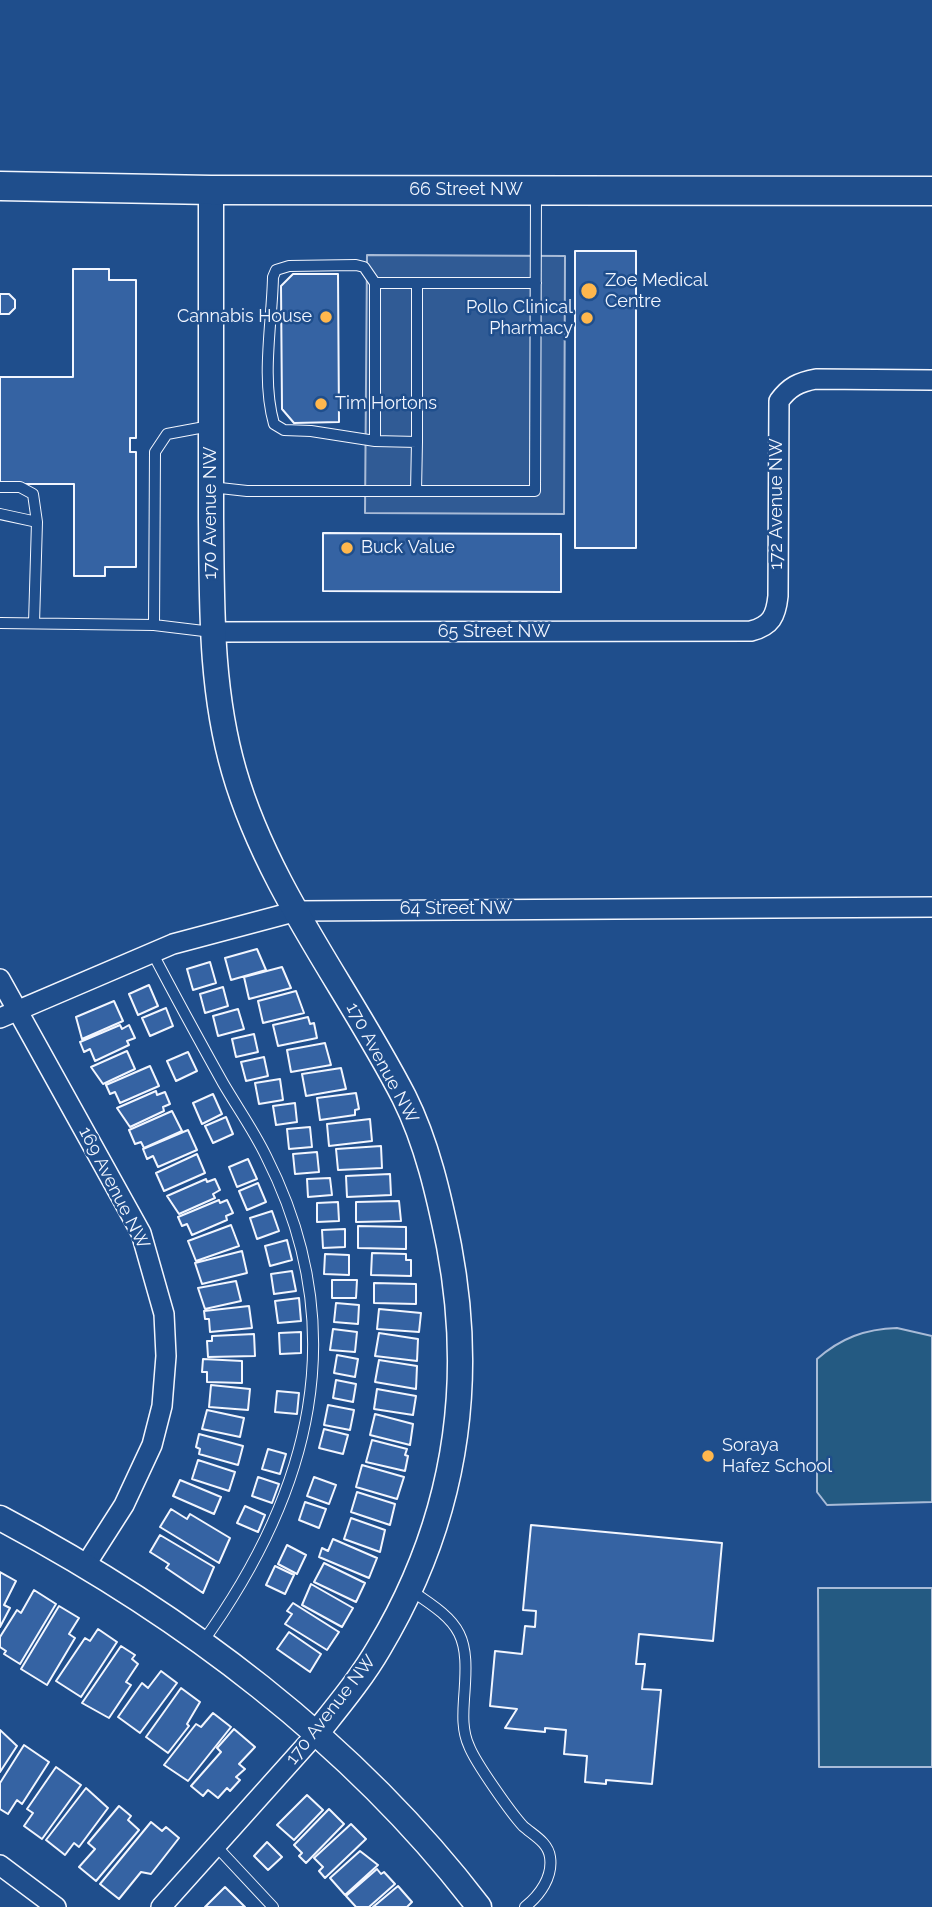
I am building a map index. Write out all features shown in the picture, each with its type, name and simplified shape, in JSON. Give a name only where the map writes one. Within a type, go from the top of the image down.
[{"type":"main road","name":"66 Street NW","points":[[0,186],[211,190],[932,191]]},
{"type":"street","name":"170 Avenue NW","points":[[161,1907],[316,1734],[377,1652],[410,1590],[438,1514],[450,1470],[458,1420],[461,1331],[454,1276],[435,1184],[406,1101],[263,847],[234,771],[215,681],[212,632],[211,190]]},
{"type":"street","name":"172 Avenue NW","points":[[773,620],[778,596],[779,401],[787,390],[800,382],[816,379],[932,380]]},
{"type":"street","name":"65 Street NW","points":[[212,632],[751,631],[764,628],[773,620]]},
{"type":"street","name":"64 Street NW","points":[[8,1014],[151,952],[206,933],[297,911],[932,907]]},
{"type":"street","name":"169 Avenue NW","points":[[0,979],[8,1014],[141,1233],[164,1314],[166,1356],[162,1406],[152,1445],[124,1505],[85,1566]]},
{"type":"street","points":[[0,1518],[85,1566],[202,1643],[316,1734],[384,1799],[479,1907]]},
{"type":"street","points":[[0,1866],[56,1907]]},
{"type":"lane","points":[[211,487],[247,491],[535,491],[536,190]]},
{"type":"lane","points":[[375,442],[375,283],[364,267],[356,265],[289,266],[276,270],[273,276],[270,345],[270,411],[274,424],[284,430],[375,442],[417,442]]},
{"type":"lane","points":[[375,283],[536,283]]},
{"type":"lane","points":[[416,491],[417,283]]},
{"type":"lane","points":[[154,625],[155,452],[167,435],[211,426]]},
{"type":"lane","points":[[0,486],[20,487],[33,494],[37,522],[34,623]]},
{"type":"lane","points":[[0,514],[37,522]]},
{"type":"lane","points":[[0,622],[154,625],[212,632]]},
{"type":"lane","points":[[151,952],[266,1155],[283,1195],[299,1246],[311,1299],[313,1336],[309,1397],[290,1481],[263,1548],[202,1643]]},
{"type":"lane","points":[[410,1590],[446,1615],[458,1627],[467,1654],[463,1720],[469,1746],[522,1825],[539,1838],[550,1854],[551,1874],[525,1907]]},
{"type":"lane","points":[[216,1846],[273,1907]]},
{"type":"shaded area","points":[[367,255],[565,256],[564,514],[365,513]]},
{"type":"shaded area","points":[[897,1328],[932,1336],[932,1502],[827,1505],[817,1492],[817,1359],[835,1345],[854,1336],[874,1330]]},
{"type":"shaded area","points":[[818,1588],[932,1588],[932,1767],[819,1767]]},
{"type":"building","points":[[575,251],[636,251],[636,548],[575,548]]},
{"type":"building","points":[[73,269],[109,269],[109,280],[136,280],[136,438],[130,438],[130,452],[136,452],[136,567],[105,567],[105,576],[74,576],[74,484],[0,484],[0,377],[73,377]]},
{"type":"building","points":[[293,274],[338,274],[339,422],[294,423],[282,409],[281,286]]},
{"type":"building","points":[[0,294],[9,294],[15,300],[15,308],[9,314],[0,314]]},
{"type":"building","points":[[323,533],[561,534],[561,592],[323,591]]},
{"type":"building","points":[[257,949],[266,970],[231,980],[225,958]]},
{"type":"building","points":[[210,962],[216,983],[193,990],[187,969]]},
{"type":"building","points":[[282,967],[291,988],[249,999],[244,977]]},
{"type":"building","points":[[149,985],[158,1006],[138,1015],[129,994]]},
{"type":"building","points":[[223,987],[228,1006],[205,1013],[200,994]]},
{"type":"building","points":[[296,991],[304,1013],[263,1023],[258,1001]]},
{"type":"building","points":[[114,1001],[123,1021],[82,1039],[76,1017]]},
{"type":"building","points":[[166,1008],[173,1026],[150,1036],[142,1018]]},
{"type":"building","points":[[238,1009],[244,1029],[218,1036],[213,1016]]},
{"type":"building","points":[[308,1017],[310,1024],[314,1023],[317,1038],[278,1046],[273,1025]]},
{"type":"building","points":[[120,1025],[122,1029],[129,1025],[135,1038],[127,1041],[129,1045],[95,1061],[90,1049],[84,1052],[80,1042]]},
{"type":"building","points":[[254,1034],[258,1052],[236,1057],[232,1039]]},
{"type":"building","points":[[325,1043],[331,1065],[291,1072],[287,1050]]},
{"type":"building","points":[[127,1051],[135,1069],[103,1084],[91,1067]]},
{"type":"building","points":[[188,1052],[197,1071],[176,1081],[167,1061]]},
{"type":"building","points":[[264,1057],[268,1076],[246,1081],[241,1062]]},
{"type":"building","points":[[150,1066],[159,1086],[120,1103],[115,1092],[110,1094],[106,1085]]},
{"type":"building","points":[[341,1068],[346,1089],[306,1096],[302,1074]]},
{"type":"building","points":[[280,1079],[283,1100],[259,1104],[255,1083]]},
{"type":"building","points":[[156,1091],[157,1095],[165,1092],[170,1104],[163,1107],[164,1111],[130,1127],[117,1108]]},
{"type":"building","points":[[356,1093],[359,1109],[355,1110],[355,1115],[320,1120],[317,1098]]},
{"type":"building","points":[[213,1094],[222,1114],[202,1124],[193,1103]]},
{"type":"building","points":[[295,1103],[297,1122],[276,1125],[273,1106]]},
{"type":"building","points":[[172,1111],[182,1131],[144,1148],[141,1142],[135,1144],[129,1130]]},
{"type":"building","points":[[226,1117],[233,1134],[213,1143],[205,1126]]},
{"type":"building","points":[[370,1119],[372,1141],[329,1146],[327,1124]]},
{"type":"building","points":[[310,1127],[312,1147],[289,1149],[287,1129]]},
{"type":"building","points":[[188,1130],[197,1150],[158,1167],[153,1156],[147,1159],[143,1149]]},
{"type":"building","points":[[381,1146],[382,1168],[338,1170],[336,1149]]},
{"type":"building","points":[[317,1152],[319,1172],[295,1174],[293,1154]]},
{"type":"building","points":[[197,1154],[205,1173],[164,1191],[156,1173]]},
{"type":"building","points":[[248,1159],[257,1179],[237,1187],[229,1167]]},
{"type":"building","points":[[390,1174],[391,1195],[347,1197],[346,1176]]},
{"type":"building","points":[[330,1178],[332,1195],[308,1197],[307,1179]]},
{"type":"building","points":[[206,1179],[207,1182],[215,1179],[220,1190],[213,1194],[215,1198],[179,1214],[167,1196]]},
{"type":"building","points":[[258,1183],[266,1202],[247,1210],[239,1191]]},
{"type":"building","points":[[219,1200],[220,1203],[227,1200],[233,1213],[226,1216],[227,1220],[192,1235],[187,1224],[182,1226],[178,1217]]},
{"type":"building","points":[[399,1201],[401,1221],[356,1222],[356,1202]]},
{"type":"building","points":[[338,1202],[339,1221],[317,1222],[317,1203]]},
{"type":"building","points":[[272,1211],[279,1231],[257,1239],[250,1218]]},
{"type":"building","points":[[231,1225],[239,1246],[196,1261],[188,1241]]},
{"type":"building","points":[[358,1226],[406,1227],[406,1249],[358,1248]]},
{"type":"building","points":[[345,1229],[345,1247],[323,1248],[322,1230]]},
{"type":"building","points":[[287,1240],[292,1260],[270,1266],[265,1246]]},
{"type":"building","points":[[242,1251],[247,1273],[202,1284],[195,1263]]},
{"type":"building","points":[[372,1253],[406,1254],[406,1260],[411,1260],[411,1276],[371,1275]]},
{"type":"building","points":[[325,1254],[349,1255],[349,1275],[324,1274]]},
{"type":"building","points":[[292,1271],[296,1291],[274,1294],[271,1274]]},
{"type":"building","points":[[332,1280],[357,1280],[356,1298],[332,1298]]},
{"type":"building","points":[[236,1281],[241,1301],[205,1309],[198,1288]]},
{"type":"building","points":[[374,1283],[416,1284],[416,1304],[374,1303]]},
{"type":"building","points":[[299,1298],[301,1321],[278,1323],[275,1301]]},
{"type":"building","points":[[336,1303],[359,1305],[358,1324],[334,1322]]},
{"type":"building","points":[[249,1306],[252,1328],[210,1332],[209,1319],[205,1319],[204,1311]]},
{"type":"building","points":[[379,1309],[421,1313],[419,1332],[377,1329]]},
{"type":"building","points":[[333,1329],[357,1332],[355,1352],[330,1350]]},
{"type":"building","points":[[301,1332],[301,1353],[280,1354],[279,1333]]},
{"type":"building","points":[[379,1333],[418,1339],[417,1361],[375,1356]]},
{"type":"building","points":[[254,1334],[255,1356],[208,1357],[207,1341],[212,1341],[212,1336]]},
{"type":"building","points":[[337,1355],[358,1359],[355,1377],[334,1373]]},
{"type":"building","points":[[203,1359],[242,1361],[242,1383],[207,1382],[207,1372],[202,1372]]},
{"type":"building","points":[[379,1360],[417,1366],[416,1389],[375,1382]]},
{"type":"building","points":[[336,1380],[356,1384],[353,1402],[333,1398]]},
{"type":"building","points":[[211,1385],[250,1389],[248,1410],[209,1407]]},
{"type":"building","points":[[377,1389],[416,1396],[413,1415],[374,1409]]},
{"type":"building","points":[[277,1391],[299,1393],[297,1414],[275,1412]]},
{"type":"building","points":[[328,1405],[354,1410],[350,1430],[324,1425]]},
{"type":"building","points":[[207,1410],[244,1418],[240,1437],[202,1429]]},
{"type":"building","points":[[375,1414],[413,1424],[410,1445],[370,1435]]},
{"type":"building","points":[[324,1429],[348,1435],[343,1454],[319,1448]]},
{"type":"building","points":[[199,1434],[243,1446],[238,1465],[199,1454],[200,1449],[196,1447]]},
{"type":"building","points":[[372,1440],[407,1449],[405,1471],[366,1462]]},
{"type":"building","points":[[268,1449],[286,1454],[280,1474],[262,1469]]},
{"type":"building","points":[[198,1460],[235,1472],[229,1491],[192,1479]]},
{"type":"building","points":[[362,1465],[404,1477],[397,1499],[356,1487]]},
{"type":"building","points":[[258,1477],[279,1484],[272,1503],[252,1496]]},
{"type":"building","points":[[314,1477],[336,1485],[329,1504],[307,1496]]},
{"type":"building","points":[[180,1480],[221,1497],[214,1514],[173,1496]]},
{"type":"building","points":[[357,1492],[395,1504],[390,1525],[351,1512]]},
{"type":"building","points":[[305,1502],[326,1509],[319,1528],[299,1520]]},
{"type":"building","points":[[245,1506],[265,1515],[258,1532],[237,1523]]},
{"type":"building","points":[[171,1509],[187,1519],[190,1514],[230,1538],[219,1563],[160,1527]]},
{"type":"building","points":[[351,1518],[385,1530],[380,1552],[344,1539]]},
{"type":"building","points":[[531,1525],[722,1543],[713,1641],[639,1634],[636,1664],[645,1664],[642,1689],[661,1690],[652,1784],[606,1780],[606,1784],[585,1782],[587,1756],[564,1754],[566,1730],[545,1728],[545,1732],[505,1728],[517,1709],[490,1706],[495,1651],[522,1654],[525,1626],[535,1627],[536,1611],[523,1610]]},
{"type":"building","points":[[160,1535],[214,1567],[203,1593],[166,1568],[169,1564],[150,1552]]},
{"type":"building","points":[[333,1539],[377,1558],[369,1578],[319,1557],[322,1548],[328,1551]]},
{"type":"building","points":[[287,1545],[306,1555],[297,1574],[278,1564]]},
{"type":"building","points":[[324,1563],[365,1583],[356,1602],[314,1582]]},
{"type":"building","points":[[275,1566],[294,1575],[285,1594],[266,1585]]},
{"type":"building","points":[[0,1572],[16,1581],[4,1605],[10,1608],[0,1627]]},
{"type":"building","points":[[311,1584],[353,1608],[342,1627],[302,1605]]},
{"type":"building","points":[[34,1590],[56,1604],[20,1664],[4,1654],[6,1651],[0,1647],[0,1637],[17,1610],[21,1613]]},
{"type":"building","points":[[293,1603],[339,1632],[327,1650],[285,1624],[292,1614],[287,1611]]},
{"type":"building","points":[[59,1606],[79,1618],[69,1634],[75,1638],[47,1685],[21,1669]]},
{"type":"building","points":[[98,1629],[117,1642],[81,1697],[56,1681],[85,1638],[90,1641]]},
{"type":"building","points":[[289,1632],[321,1654],[310,1672],[277,1649]]},
{"type":"building","points":[[121,1646],[135,1655],[132,1659],[138,1664],[126,1682],[131,1685],[109,1718],[82,1703]]},
{"type":"building","points":[[161,1671],[177,1683],[140,1733],[118,1717],[142,1683],[148,1688]]},
{"type":"building","points":[[181,1688],[200,1702],[187,1724],[189,1726],[168,1753],[146,1737]]},
{"type":"building","points":[[213,1713],[231,1727],[188,1781],[164,1765],[196,1724],[201,1727]]},
{"type":"building","points":[[234,1729],[255,1747],[239,1764],[245,1769],[236,1777],[240,1780],[230,1791],[227,1788],[218,1798],[208,1790],[203,1796],[191,1786],[221,1752],[217,1748]]},
{"type":"building","points":[[0,1730],[17,1746],[0,1772]]},
{"type":"building","points":[[24,1745],[49,1762],[22,1804],[17,1800],[8,1814],[0,1809],[0,1783]]},
{"type":"building","points":[[56,1767],[81,1785],[42,1839],[24,1826],[33,1813],[27,1809]]},
{"type":"building","points":[[86,1788],[108,1808],[79,1847],[74,1843],[65,1855],[46,1840]]},
{"type":"building","points":[[307,1795],[323,1810],[294,1840],[277,1825]]},
{"type":"building","points":[[119,1806],[131,1816],[128,1820],[139,1830],[96,1881],[79,1867],[95,1849],[88,1843]]},
{"type":"building","points":[[329,1809],[344,1824],[306,1863],[299,1856],[302,1853],[294,1845]]},
{"type":"building","points":[[151,1822],[162,1831],[166,1827],[179,1838],[151,1874],[141,1872],[119,1899],[100,1884]]},
{"type":"building","points":[[351,1824],[366,1839],[325,1878],[319,1871],[323,1867],[314,1858]]},
{"type":"building","points":[[267,1842],[282,1857],[268,1870],[254,1856]]},
{"type":"building","points":[[360,1851],[378,1865],[345,1895],[330,1878]]},
{"type":"building","points":[[377,1869],[381,1874],[384,1872],[395,1884],[369,1907],[356,1907],[346,1896]]},
{"type":"building","points":[[398,1886],[412,1902],[407,1907],[373,1907]]},
{"type":"building","points":[[225,1887],[245,1907],[205,1907]]},
{"type":"place","name":"Zoe Medical Centre","points":[[589,291]]},
{"type":"place","name":"Cannabis House","points":[[326,317]]},
{"type":"place","name":"Pollo Clinical Pharmacy","points":[[587,318]]},
{"type":"place","name":"Tim Hortons","points":[[321,404]]},
{"type":"place","name":"Buck Value","points":[[347,548]]},
{"type":"place","name":"Soraya Hafez School","points":[[708,1456]]}]
